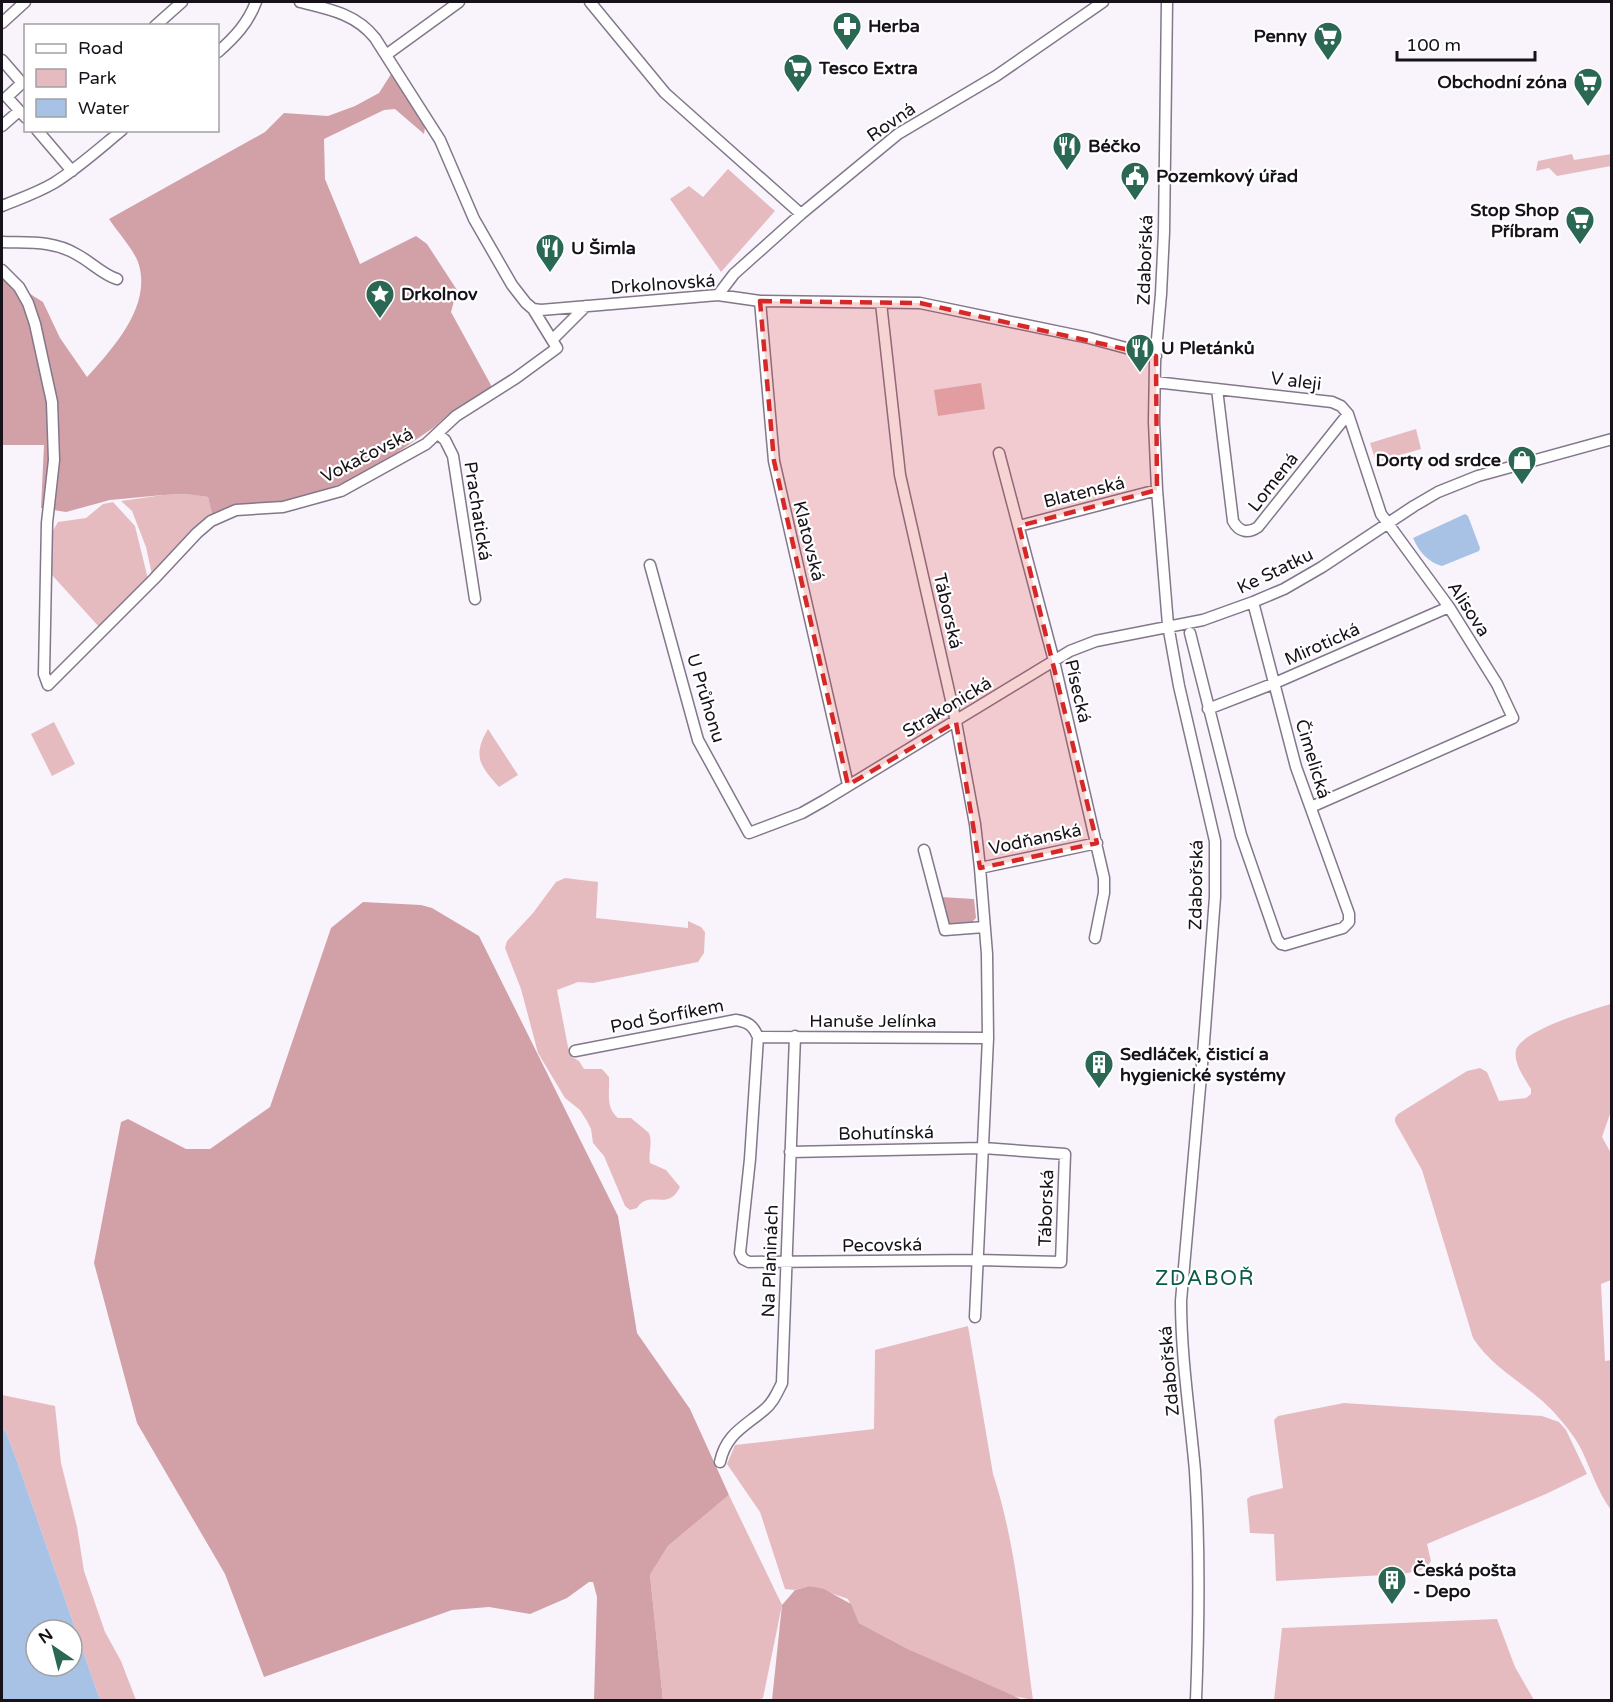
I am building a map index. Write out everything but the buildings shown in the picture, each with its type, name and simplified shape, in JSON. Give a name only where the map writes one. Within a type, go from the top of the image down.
[{"type":"street","points":[[4,16],[25,2]]},
{"type":"street","points":[[157,24],[182,2]]},
{"type":"street","points":[[219,51],[240,32],[256,2]]},
{"type":"street","points":[[300,2],[331,9],[357,21],[367,29],[440,140],[474,219],[519,296],[533,309],[554,344]]},
{"type":"street","points":[[386,55],[459,2]]},
{"type":"street","points":[[590,2],[665,93],[801,214]]},
{"type":"street","name":"Rovná","points":[[718,295],[734,274],[801,214],[898,134],[996,76],[1103,2]]},
{"type":"street","name":"Zdabořská","points":[[1167,2],[1163,242],[1154,422],[1157,490],[1168,626],[1179,686],[1215,841],[1215,897],[1181,1301],[1182,1342],[1195,1472],[1199,1646],[1196,1701]]},
{"type":"street","points":[[2,60],[22,83],[7,97],[22,114],[2,126]]},
{"type":"street","points":[[39,132],[72,171]]},
{"type":"street","points":[[2,206],[36,193],[72,171],[120,132]]},
{"type":"street","points":[[2,242],[41,242],[60,246],[117,279]]},
{"type":"street","name":"Vokačovská","points":[[2,270],[19,287],[28,303],[35,324],[52,402],[54,460],[47,523],[44,663],[44,674],[48,685],[197,533],[225,513],[236,510],[283,507],[341,491],[426,444],[456,416],[516,378],[554,344],[586,306]]},
{"type":"street","name":"Drkolnovská","points":[[533,309],[718,295],[760,302],[920,303],[1089,338],[1156,356]]},
{"type":"street","name":"Klatovská","points":[[760,302],[774,461],[848,785]]},
{"type":"street","name":"Táborská","points":[[881,303],[900,475],[957,722],[975,824],[980,868],[988,1038],[975,1317]]},
{"type":"street","name":"V aleji","points":[[1155,381],[1332,402],[1341,406],[1348,414]]},
{"type":"street","name":"Lomená","points":[[1217,389],[1233,521],[1237,528],[1244,531],[1251,531],[1258,527],[1348,414]]},
{"type":"street","points":[[1348,414],[1381,514],[1388,524]]},
{"type":"street","name":"Prachatická","points":[[438,434],[446,440],[453,456],[475,599]]},
{"type":"street","name":"Ke Statku","points":[[1168,626],[1203,620],[1284,589],[1438,492],[1471,478],[1611,440]]},
{"type":"street","name":"Písecká","points":[[999,453],[1054,661],[1104,878],[1104,893],[1095,938]]},
{"type":"street","name":"Blatenská","points":[[1018,526],[1157,490]]},
{"type":"street","name":"Alisova","points":[[1311,807],[1513,718],[1497,684],[1449,607],[1388,524]]},
{"type":"street","name":"U Průhonu","points":[[650,565],[698,740],[749,833]]},
{"type":"street","name":"Čimelická","points":[[1208,710],[1241,835],[1277,939],[1285,945],[1343,928],[1349,922],[1349,914],[1296,767],[1253,602]]},
{"type":"street","name":"Mirotická","points":[[1208,710],[1449,607]]},
{"type":"street","name":"Strakonická","points":[[749,833],[802,813],[957,722],[1054,661],[1096,641],[1168,626]]},
{"type":"street","points":[[1190,633],[1208,710]]},
{"type":"street","name":"Vodňanská","points":[[980,868],[1097,843]]},
{"type":"street","points":[[924,850],[945,930],[984,927]]},
{"type":"street","name":"Pod Šorfíkem","points":[[575,1051],[736,1020],[748,1022],[755,1028],[758,1037]]},
{"type":"street","name":"Na Planinách","points":[[720,1462],[723,1448],[735,1432],[766,1409],[776,1397],[782,1383],[795,1036]]},
{"type":"street","name":"Hanuše Jelínka","points":[[758,1037],[988,1038]]},
{"type":"street","name":"Pecovská","points":[[758,1037],[750,1159],[740,1253],[743,1259],[749,1262],[978,1260]]},
{"type":"street","name":"Táborská","points":[[978,1260],[1061,1262],[1065,1154],[982,1148]]},
{"type":"street","name":"Bohutínská","points":[[789,1152],[982,1148]]},
{"type":"highlighted area","points":[[760,301],[920,303],[1156,356],[1157,490],[1019,526],[1097,843],[980,868],[956,722],[848,785],[774,461]]},
{"type":"green space","points":[[1572,154],[1574,160],[1611,154],[1611,166],[1557,176],[1549,168],[1536,171],[1538,161]]},
{"type":"green space","points":[[728,169],[775,211],[721,272],[670,199],[689,186],[703,197]]},
{"type":"green space","points":[[981,383],[985,409],[938,416],[934,390]]},
{"type":"green space","points":[[1416,429],[1421,449],[1376,462],[1370,443]]},
{"type":"green space","points":[[188,494],[208,497],[213,518],[152,575],[146,547],[132,511],[121,501]]},
{"type":"green space","points":[[113,502],[135,526],[148,579],[100,628],[52,575],[51,534],[58,522],[86,518],[103,504]]},
{"type":"green space","points":[[54,722],[75,764],[52,776],[31,734]]},
{"type":"green space","points":[[488,729],[518,775],[499,787],[480,760],[480,746]]},
{"type":"green space","points":[[565,878],[598,882],[596,918],[688,928],[688,921],[701,927],[705,932],[704,953],[698,962],[593,983],[578,982],[557,990],[572,1057],[579,1061],[584,1069],[602,1069],[609,1077],[609,1099],[614,1114],[618,1118],[631,1118],[649,1133],[650,1163],[666,1170],[680,1187],[670,1198],[647,1200],[637,1208],[630,1210],[625,1206],[604,1156],[593,1143],[587,1121],[580,1110],[565,1098],[538,1053],[521,989],[505,948],[507,941],[533,913],[556,882]]},
{"type":"green space","points":[[1611,1004],[1611,1111],[1602,1137],[1612,1155],[1611,1280],[1601,1284],[1605,1361],[1612,1360],[1611,1510],[1598,1489],[1580,1447],[1565,1425],[1548,1406],[1492,1360],[1473,1338],[1422,1170],[1395,1122],[1395,1118],[1467,1071],[1480,1068],[1487,1072],[1499,1101],[1526,1098],[1531,1094],[1531,1089],[1516,1060],[1516,1050],[1521,1043],[1543,1028]]},
{"type":"green space","points":[[968,1326],[993,1474],[1008,1528],[1033,1700],[1009,1695],[908,1649],[859,1623],[848,1599],[811,1586],[794,1590],[785,1589],[760,1512],[727,1464],[735,1445],[874,1429],[875,1350]]},
{"type":"green space","points":[[2,1395],[55,1406],[61,1463],[77,1527],[84,1571],[105,1632],[121,1661],[136,1700],[100,1700],[84,1654],[84,1618],[72,1618],[17,1461],[6,1432],[2,1428]]},
{"type":"green space","points":[[1344,1403],[1542,1416],[1559,1422],[1566,1430],[1587,1474],[1546,1494],[1427,1544],[1431,1561],[1421,1570],[1403,1574],[1276,1581],[1274,1534],[1250,1533],[1247,1499],[1283,1488],[1274,1420],[1278,1416]]},
{"type":"green space","points":[[729,1495],[782,1605],[763,1698],[757,1700],[663,1700],[650,1575],[668,1546]]},
{"type":"green space","points":[[1497,1619],[1515,1667],[1534,1700],[1274,1700],[1282,1628]]},
{"type":"shaded area","points":[[393,71],[426,120],[424,134],[395,109],[384,110],[324,139],[325,179],[360,264],[416,236],[427,244],[457,290],[451,312],[492,387],[449,414],[433,428],[369,472],[308,498],[242,507],[225,513],[212,514],[208,497],[186,494],[110,500],[66,512],[41,508],[44,445],[2,445],[2,270],[19,287],[43,302],[60,338],[87,377],[128,325],[140,294],[141,278],[136,257],[109,219],[265,132],[284,113],[328,116],[355,106],[379,93]]},
{"type":"shaded area","points":[[941,897],[974,899],[976,918],[971,923],[951,926],[947,922]]},
{"type":"shaded area","points":[[363,902],[421,905],[432,908],[479,936],[618,1216],[637,1333],[690,1409],[729,1495],[668,1546],[650,1575],[663,1700],[594,1700],[597,1597],[593,1582],[589,1582],[567,1598],[530,1614],[489,1607],[452,1610],[264,1677],[225,1574],[137,1423],[94,1263],[121,1122],[128,1119],[186,1149],[210,1149],[270,1107],[331,928]]},
{"type":"shaded area","points":[[810,1586],[824,1589],[851,1604],[859,1623],[908,1649],[1023,1700],[772,1700],[782,1605],[795,1590]]},
{"type":"water","points":[[1465,514],[1468,516],[1480,548],[1479,551],[1442,566],[1424,556],[1413,538]]},
{"type":"water","points":[[2,1428],[6,1432],[17,1461],[72,1618],[24,1618],[24,1678],[84,1678],[84,1654],[100,1700],[2,1700]]},
{"type":"place","name":"Herba","points":[[847,52]]},
{"type":"place","name":"Penny","points":[[1328,62]]},
{"type":"place","name":"Tesco Extra","points":[[798,94]]},
{"type":"place","name":"Obchodní zóna","points":[[1588,108]]},
{"type":"place","name":"Béčko","points":[[1067,172]]},
{"type":"place","name":"Pozemkový úřad","points":[[1135,202]]},
{"type":"place","name":"Stop Shop Příbram","points":[[1580,246]]},
{"type":"place","name":"U Šimla","points":[[550,274]]},
{"type":"place","name":"Drkolnov","points":[[380,320]]},
{"type":"place","name":"U Pletánků","points":[[1140,374]]},
{"type":"place","name":"Dorty od srdce","points":[[1522,486]]},
{"type":"place","name":"Sedláček, čisticí a hygienické systémy","points":[[1099,1090]]},
{"type":"place","name":"Česká pošta - Depo","points":[[1392,1606]]},
{"type":"district","name":"ZDABOŘ","points":[[1205,1278]]}]
